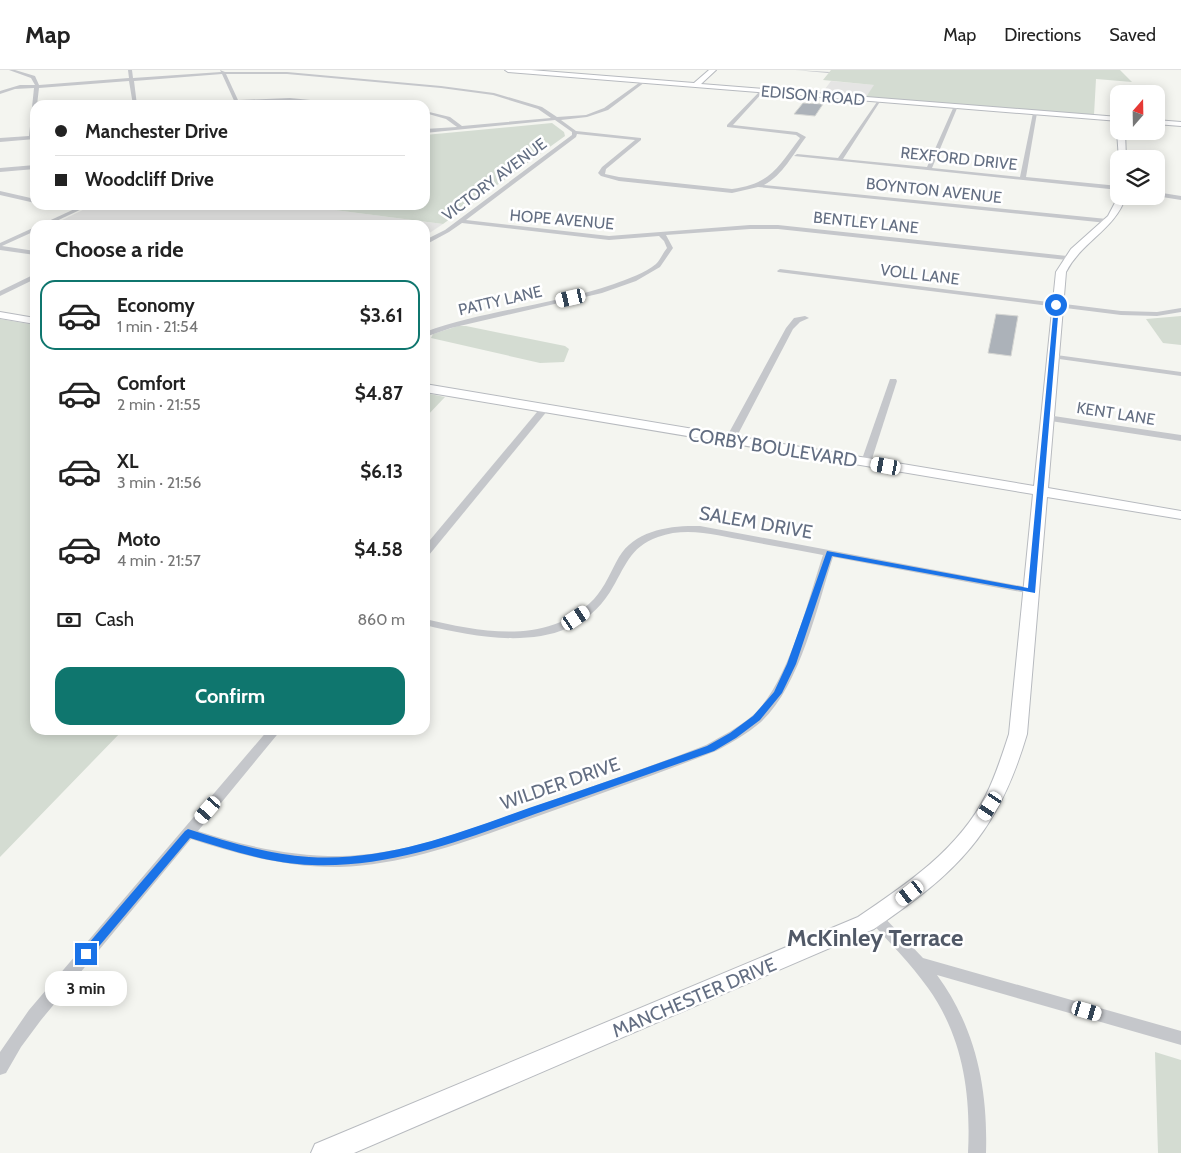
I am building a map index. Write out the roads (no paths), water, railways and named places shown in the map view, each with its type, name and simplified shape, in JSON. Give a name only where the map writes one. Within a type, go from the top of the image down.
[{"type":"street","points":[[11,70],[29,75],[37,84],[36,100]]},
{"type":"street","points":[[130,70],[134,100]]},
{"type":"street","name":"EDISON ROAD","points":[[508,70],[1110,118]]},
{"type":"street","points":[[696,85],[713,70]]},
{"type":"street","points":[[797,70],[828,72]]},
{"type":"street","points":[[0,93],[14,88],[37,84],[130,80],[223,72],[287,73],[479,91],[534,105],[559,119],[574,132],[640,139],[604,168],[602,173],[612,178],[739,190],[757,186],[770,180],[802,137],[797,134],[729,126],[762,90]]},
{"type":"street","points":[[223,72],[236,100]]},
{"type":"street","points":[[430,131],[587,116],[602,111],[643,81]]},
{"type":"street","points":[[277,100],[302,100]]},
{"type":"street","points":[[840,160],[879,100]]},
{"type":"street","points":[[929,169],[956,106]]},
{"type":"street","points":[[430,113],[448,118],[462,128]]},
{"type":"street","points":[[1023,178],[1036,113]]},
{"type":"street","points":[[1165,123],[1181,124]]},
{"type":"street","name":"VICTORY AVENUE","points":[[430,240],[460,222],[574,136],[574,132]]},
{"type":"street","points":[[0,140],[30,137]]},
{"type":"street","name":"REXFORD DRIVE","points":[[797,156],[1110,187]]},
{"type":"street","points":[[0,170],[30,167]]},
{"type":"street","name":"BOYNTON AVENUE","points":[[757,186],[1108,221]]},
{"type":"street","points":[[0,193],[30,200]]},
{"type":"street","points":[[1165,195],[1181,198]]},
{"type":"street","name":"MANCHESTER DRIVE","points":[[324,1153],[817,945],[875,917],[924,882],[954,855],[974,832],[1003,783],[1019,726],[1059,280],[1067,258],[1080,243],[1108,221],[1116,212],[1119,205]]},
{"type":"street","points":[[54,220],[76,210]]},
{"type":"street","name":"HOPE AVENUE","points":[[460,222],[589,237],[619,238],[662,235]]},
{"type":"street","name":"BENTLEY LANE","points":[[662,235],[748,227],[778,227],[1067,258]]},
{"type":"street","points":[[0,246],[30,231]]},
{"type":"street","name":"PATTY LANE","points":[[430,333],[453,325],[590,294],[631,280],[650,270],[666,258],[670,248],[667,240],[662,235]]},
{"type":"street","points":[[0,246],[30,252]]},
{"type":"street","name":"VOLL LANE","points":[[780,272],[1133,314],[1157,314],[1181,310]]},
{"type":"street","points":[[0,294],[30,279]]},
{"type":"street","points":[[0,315],[30,320]]},
{"type":"street","points":[[730,440],[790,328],[797,320],[805,318]]},
{"type":"street","points":[[1052,356],[1181,374]]},
{"type":"street","points":[[866,462],[893,381]]},
{"type":"street","name":"CORBY BOULEVARD","points":[[430,389],[1181,515]]},
{"type":"street","points":[[430,547],[545,408]]},
{"type":"street","name":"KENT LANE","points":[[1047,418],[1181,438]]},
{"type":"street","name":"SALEM DRIVE","points":[[430,623],[485,636],[502,637],[534,634],[563,626],[596,603],[628,551],[652,535],[666,530],[700,529],[1032,591]]},
{"type":"street","name":"WILDER DRIVE","points":[[188,833],[243,850],[275,857],[302,860],[345,861],[394,855],[444,842],[711,748],[733,736],[756,718],[778,693],[792,664],[829,553]]},
{"type":"street","points":[[0,1067],[35,1014],[272,735]]},
{"type":"street","points":[[875,917],[918,963],[940,991],[956,1020],[974,1072],[978,1111],[977,1153]]},
{"type":"street","points":[[918,963],[1181,1038]]},
{"type":"district","name":"McKinley Terrace","points":[[875,938]]}]
